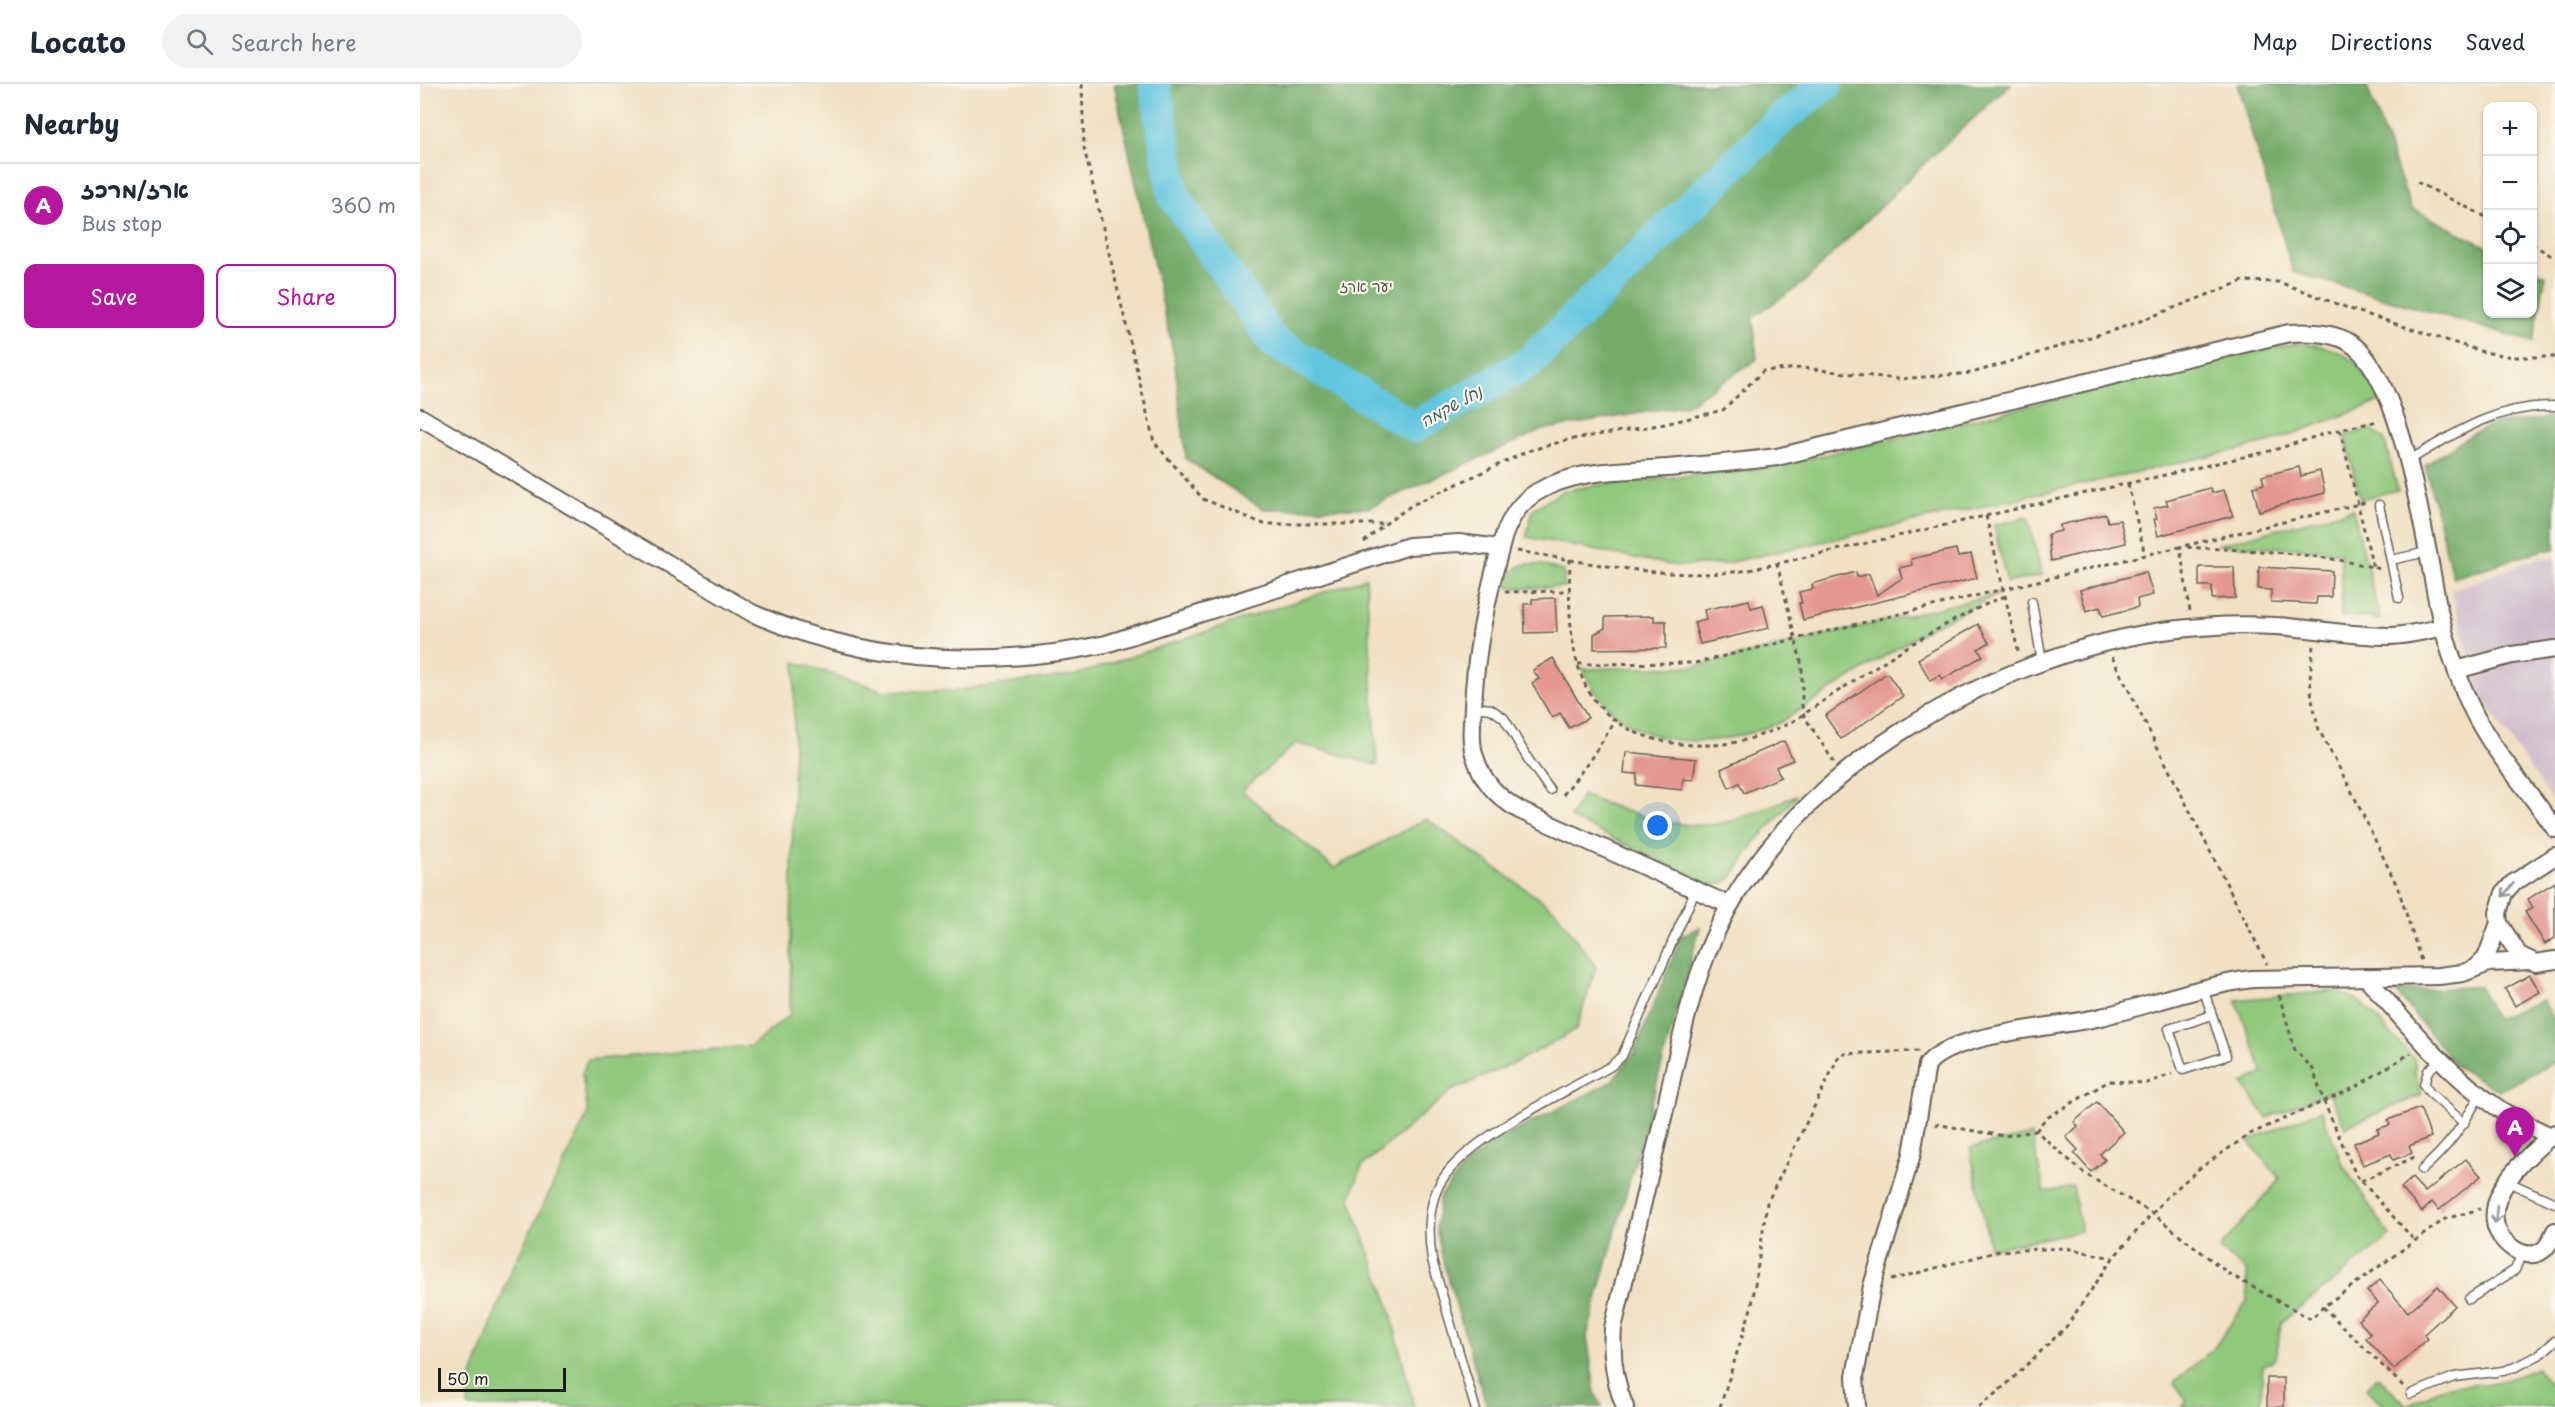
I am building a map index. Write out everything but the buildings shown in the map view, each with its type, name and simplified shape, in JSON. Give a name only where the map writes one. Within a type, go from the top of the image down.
[{"type":"street","points":[[1729,905],[1539,820],[1499,798],[1488,783],[1474,753],[1472,734],[1477,655],[1500,548],[1511,517],[1520,506],[1534,494],[1551,485],[1578,476],[1777,457],[2289,333],[2312,332],[2347,341],[2373,366],[2397,417],[2443,627],[2456,670],[2478,721],[2496,750],[2555,829]]},
{"type":"street","points":[[420,417],[752,613],[781,626],[814,636],[902,655],[979,660],[1058,654],[1106,644],[1410,546],[1459,543],[1500,548]]},
{"type":"street","points":[[1625,1407],[1614,1372],[1613,1328],[1689,1007],[1712,940],[1729,905],[1762,858],[1792,823],[1842,775],[1861,759],[1941,707],[2022,669],[2105,642],[2193,627],[2274,626],[2388,636],[2443,627]]},
{"type":"street","points":[[2456,670],[2511,655],[2555,649]]},
{"type":"street","points":[[2477,967],[2486,958],[2499,923],[2498,913],[2504,893],[2512,884],[2555,856]]},
{"type":"street","points":[[2499,923],[2519,955],[2536,963],[2555,960]]},
{"type":"street","points":[[1857,1407],[1855,1376],[1872,1286],[1912,1154],[1927,1065],[1933,1056],[1945,1050],[2035,1027],[2099,1018],[2203,988],[2242,980],[2426,976],[2463,973],[2505,960],[2531,961]]},
{"type":"street","points":[[2367,977],[2441,1058],[2480,1095],[2499,1109],[2554,1136],[2527,1156],[2508,1182],[2498,1203],[2494,1222],[2499,1236],[2508,1246],[2522,1253],[2536,1254],[2543,1250],[2555,1231]]},
{"type":"lane","points":[[2408,461],[2484,418],[2515,410],[2555,406]]},
{"type":"lane","points":[[2379,505],[2399,598]]},
{"type":"lane","points":[[2391,560],[2427,552]]},
{"type":"lane","points":[[2032,602],[2042,662]]},
{"type":"lane","points":[[1473,707],[1497,712],[1504,718],[1528,759],[1550,790]]},
{"type":"lane","points":[[1475,1407],[1432,1260],[1429,1240],[1434,1197],[1442,1179],[1480,1143],[1507,1125],[1611,1066],[1622,1056],[1695,891]]},
{"type":"lane","points":[[2203,988],[2226,1056],[2182,1070],[2169,1029],[2212,1015]]},
{"type":"lane","points":[[2441,1058],[2428,1071],[2424,1085],[2464,1123]]},
{"type":"lane","points":[[2422,1170],[2446,1148],[2480,1095]]},
{"type":"lane","points":[[2508,1182],[2555,1203]]},
{"type":"lane","points":[[2469,1299],[2515,1270],[2522,1253]]},
{"type":"lane","points":[[2411,1394],[2454,1377],[2503,1371],[2518,1366],[2539,1354],[2555,1341]]},
{"type":"path","points":[[1083,84],[1084,148],[1154,442],[1203,500],[1264,524],[1385,524]]},
{"type":"path","points":[[2417,182],[2483,216]]},
{"type":"path","points":[[2537,247],[2555,258]]},
{"type":"path","points":[[1362,544],[1412,505],[1527,451],[1567,440],[1665,424],[1723,410],[1763,371],[1802,368],[1899,379],[1972,373],[2130,325],[2243,281],[2279,282],[2353,310],[2483,352],[2513,357],[2555,357]]},
{"type":"path","points":[[1500,548],[1638,571],[1719,575],[2274,450],[2340,430],[2397,417]]},
{"type":"path","points":[[2340,430],[2373,567]]},
{"type":"path","points":[[2128,483],[2145,555]]},
{"type":"path","points":[[1578,664],[1695,663],[2369,502]]},
{"type":"path","points":[[1986,516],[2022,669]]},
{"type":"path","points":[[2180,548],[2272,551],[2350,561],[2394,572]]},
{"type":"path","points":[[2180,548],[2193,627]]},
{"type":"path","points":[[1570,559],[1569,591],[1572,633],[1578,664],[1590,692],[1616,720],[1636,733],[1656,741],[1677,744],[1724,744],[1773,730],[1804,714],[1929,634],[2005,596]]},
{"type":"path","points":[[1777,563],[1804,676],[1802,697],[1804,714],[1842,775]]},
{"type":"path","points":[[1490,592],[1569,591]]},
{"type":"path","points":[[2314,629],[2310,678],[2319,730],[2398,888],[2426,976]]},
{"type":"path","points":[[2105,642],[2162,760],[2275,979],[2295,1050],[2313,1069],[2349,1163],[2361,1181],[2415,1240]]},
{"type":"path","points":[[1558,799],[1588,763],[1616,720]]},
{"type":"path","points":[[1979,1407],[2007,1384],[2066,1327],[2114,1258],[2152,1213],[2200,1168],[2250,1134],[2324,1102],[2394,1065],[2426,1042]]},
{"type":"path","points":[[1720,1407],[1752,1305],[1767,1203],[1840,1054],[1945,1050]]},
{"type":"path","points":[[1918,1121],[2004,1136],[2036,1131],[2045,1119],[2109,1081],[2147,1083],[2182,1070]]},
{"type":"path","points":[[2036,1131],[2085,1173],[2152,1213],[2240,1280],[2311,1319],[2323,1307],[2445,1219],[2498,1203]]},
{"type":"path","points":[[2361,1181],[2417,1156]]},
{"type":"path","points":[[1872,1286],[1924,1269],[1999,1251],[2066,1248],[2114,1258]]},
{"type":"path","points":[[2323,1307],[2411,1394]]},
{"type":"shaded area","points":[[2539,558],[2555,559],[2555,806],[2479,693],[2451,590]]},
{"type":"green space","name":"יער ארז","points":[[1114,84],[2011,84],[1928,160],[1802,284],[1753,317],[1757,359],[1687,405],[1542,430],[1368,508],[1263,509],[1186,459],[1174,356]]},
{"type":"green space","points":[[2237,84],[2366,84],[2411,208],[2483,245],[2483,318],[2537,318],[2537,272],[2546,276],[2533,342],[2293,272]]},
{"type":"green space","points":[[2294,344],[2325,347],[2348,357],[2365,375],[2382,401],[2268,443],[1723,564],[1676,566],[1526,537],[1533,509],[1563,491],[1598,485],[1773,467]]},
{"type":"green space","points":[[2555,417],[2555,550],[2543,550],[2453,578],[2425,465],[2472,434],[2493,424]]},
{"type":"green space","points":[[2370,429],[2384,439],[2398,490],[2360,499],[2345,436]]},
{"type":"green space","points":[[2353,509],[2380,619],[2341,616],[2341,553],[2297,548],[2217,545]]},
{"type":"green space","points":[[2028,517],[2042,575],[2007,583],[1994,525]]},
{"type":"green space","points":[[1526,564],[1564,571],[1564,587],[1509,588],[1513,572]]},
{"type":"green space","points":[[1366,578],[1377,765],[1296,743],[1242,791],[1334,868],[1426,819],[1555,910],[1596,967],[1576,1030],[1516,1062],[1451,1091],[1362,1166],[1350,1199],[1388,1302],[1414,1407],[468,1407],[471,1379],[511,1271],[588,1114],[582,1073],[588,1060],[751,1046],[790,1015],[795,662],[884,691],[951,691],[1076,675]]},
{"type":"green space","points":[[2001,593],[1929,628],[1781,722],[1724,739],[1695,741],[1668,739],[1643,731],[1619,717],[1599,697],[1583,669],[1698,666]]},
{"type":"green space","points":[[1582,795],[1653,819],[1671,823],[1709,825],[1727,822],[1797,795],[1754,844],[1731,878],[1722,884],[1709,884],[1570,818]]},
{"type":"green space","points":[[1700,927],[1587,1335],[1595,1393],[1602,1407],[1487,1407],[1444,1265],[1436,1228],[1440,1197],[1463,1168],[1491,1143],[1611,1082],[1634,1053],[1682,935]]},
{"type":"green space","points":[[2480,986],[2495,1019],[2543,1000],[2555,1021],[2555,1062],[2499,1091],[2456,1066],[2396,992]]},
{"type":"green space","points":[[2333,991],[2356,999],[2415,1060],[2415,1072],[2421,1095],[2345,1127],[2329,1092],[2267,1118],[2242,1083],[2263,1073],[2236,1000]]},
{"type":"green space","points":[[2321,1110],[2343,1165],[2390,1236],[2281,1323],[2276,1359],[2263,1365],[2261,1407],[2182,1407],[2187,1402],[2174,1382],[2213,1349],[2247,1301],[2247,1271],[2219,1249],[2280,1179],[2248,1141]]},
{"type":"green space","points":[[2032,1135],[2044,1192],[2073,1187],[2081,1231],[1990,1249],[1970,1148]]},
{"type":"green space","points":[[2537,1368],[2555,1391],[2555,1407],[2385,1407],[2366,1389],[2377,1376],[2407,1405],[2447,1386],[2485,1384],[2506,1380]]},
{"type":"waterway","name":"נחל שקמה","points":[[1155,84],[1174,196],[1273,341],[1414,427],[1528,363],[1783,117],[1827,84]]},
{"type":"place","name":"ארז/מרכז","points":[[2515,1157]]}]
